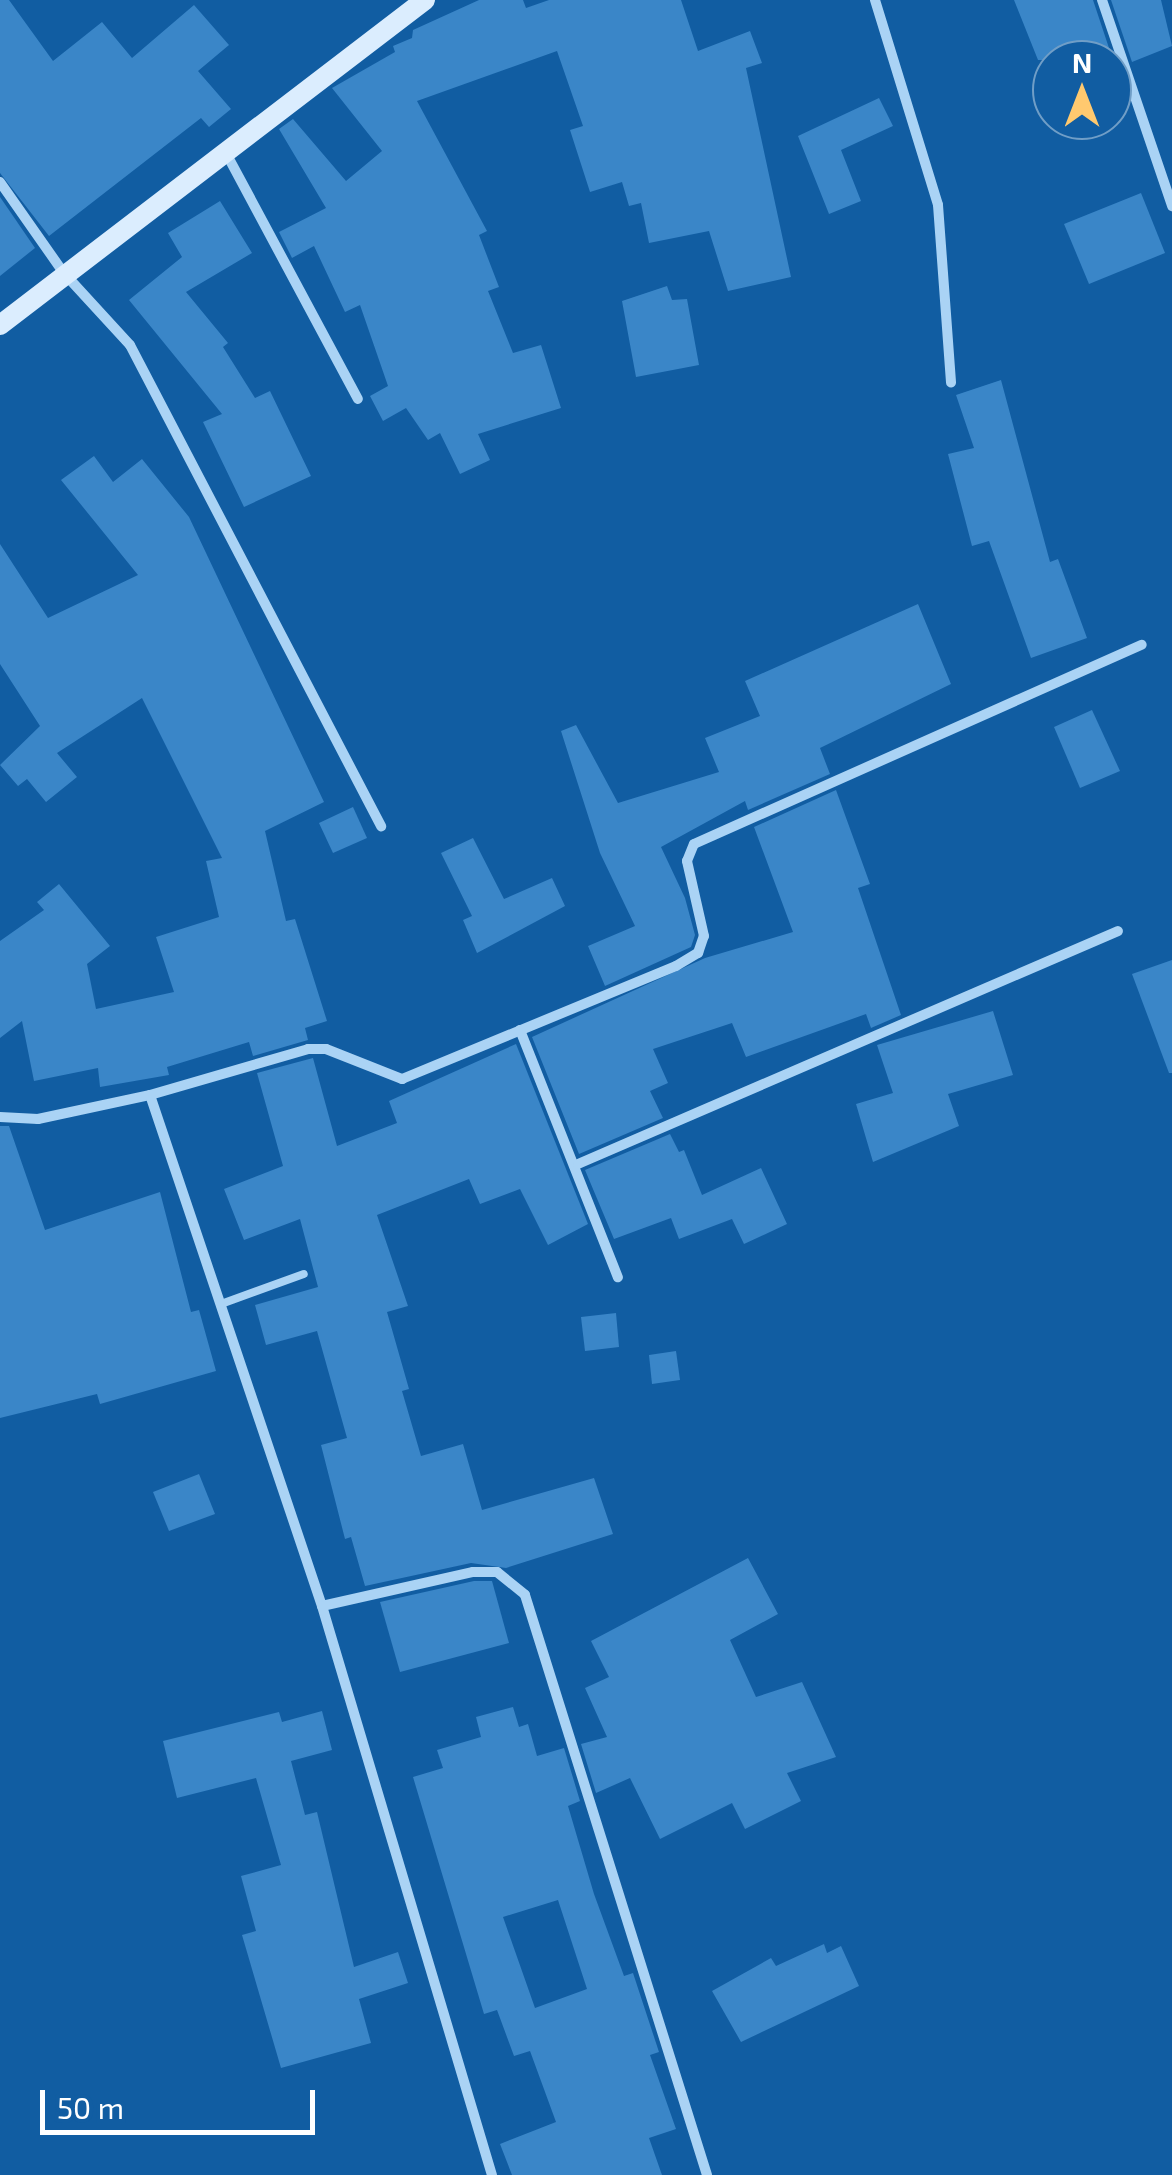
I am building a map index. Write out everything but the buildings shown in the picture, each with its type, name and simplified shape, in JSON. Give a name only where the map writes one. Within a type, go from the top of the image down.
[{"type":"street","points":[[0,325],[62,272],[226,153],[425,0]]},
{"type":"street","points":[[875,0],[932,176],[951,383]]},
{"type":"street","points":[[1102,0],[1172,206]]},
{"type":"street","points":[[226,153],[358,399]]},
{"type":"street","points":[[0,182],[62,272],[130,345],[381,826]]},
{"type":"street","points":[[0,1118],[38,1119],[150,1095],[308,1049],[326,1049],[402,1079],[698,952],[704,936],[686,861],[694,844],[1142,645]]},
{"type":"street","points":[[578,1164],[1118,931]]},
{"type":"street","points":[[520,1030],[578,1164],[618,1277]]},
{"type":"street","points":[[150,1095],[322,1606],[492,2175]]},
{"type":"street","points":[[322,1606],[473,1572],[497,1572],[525,1595],[707,2175]]},
{"type":"lane","points":[[221,1304],[304,1274]]}]
